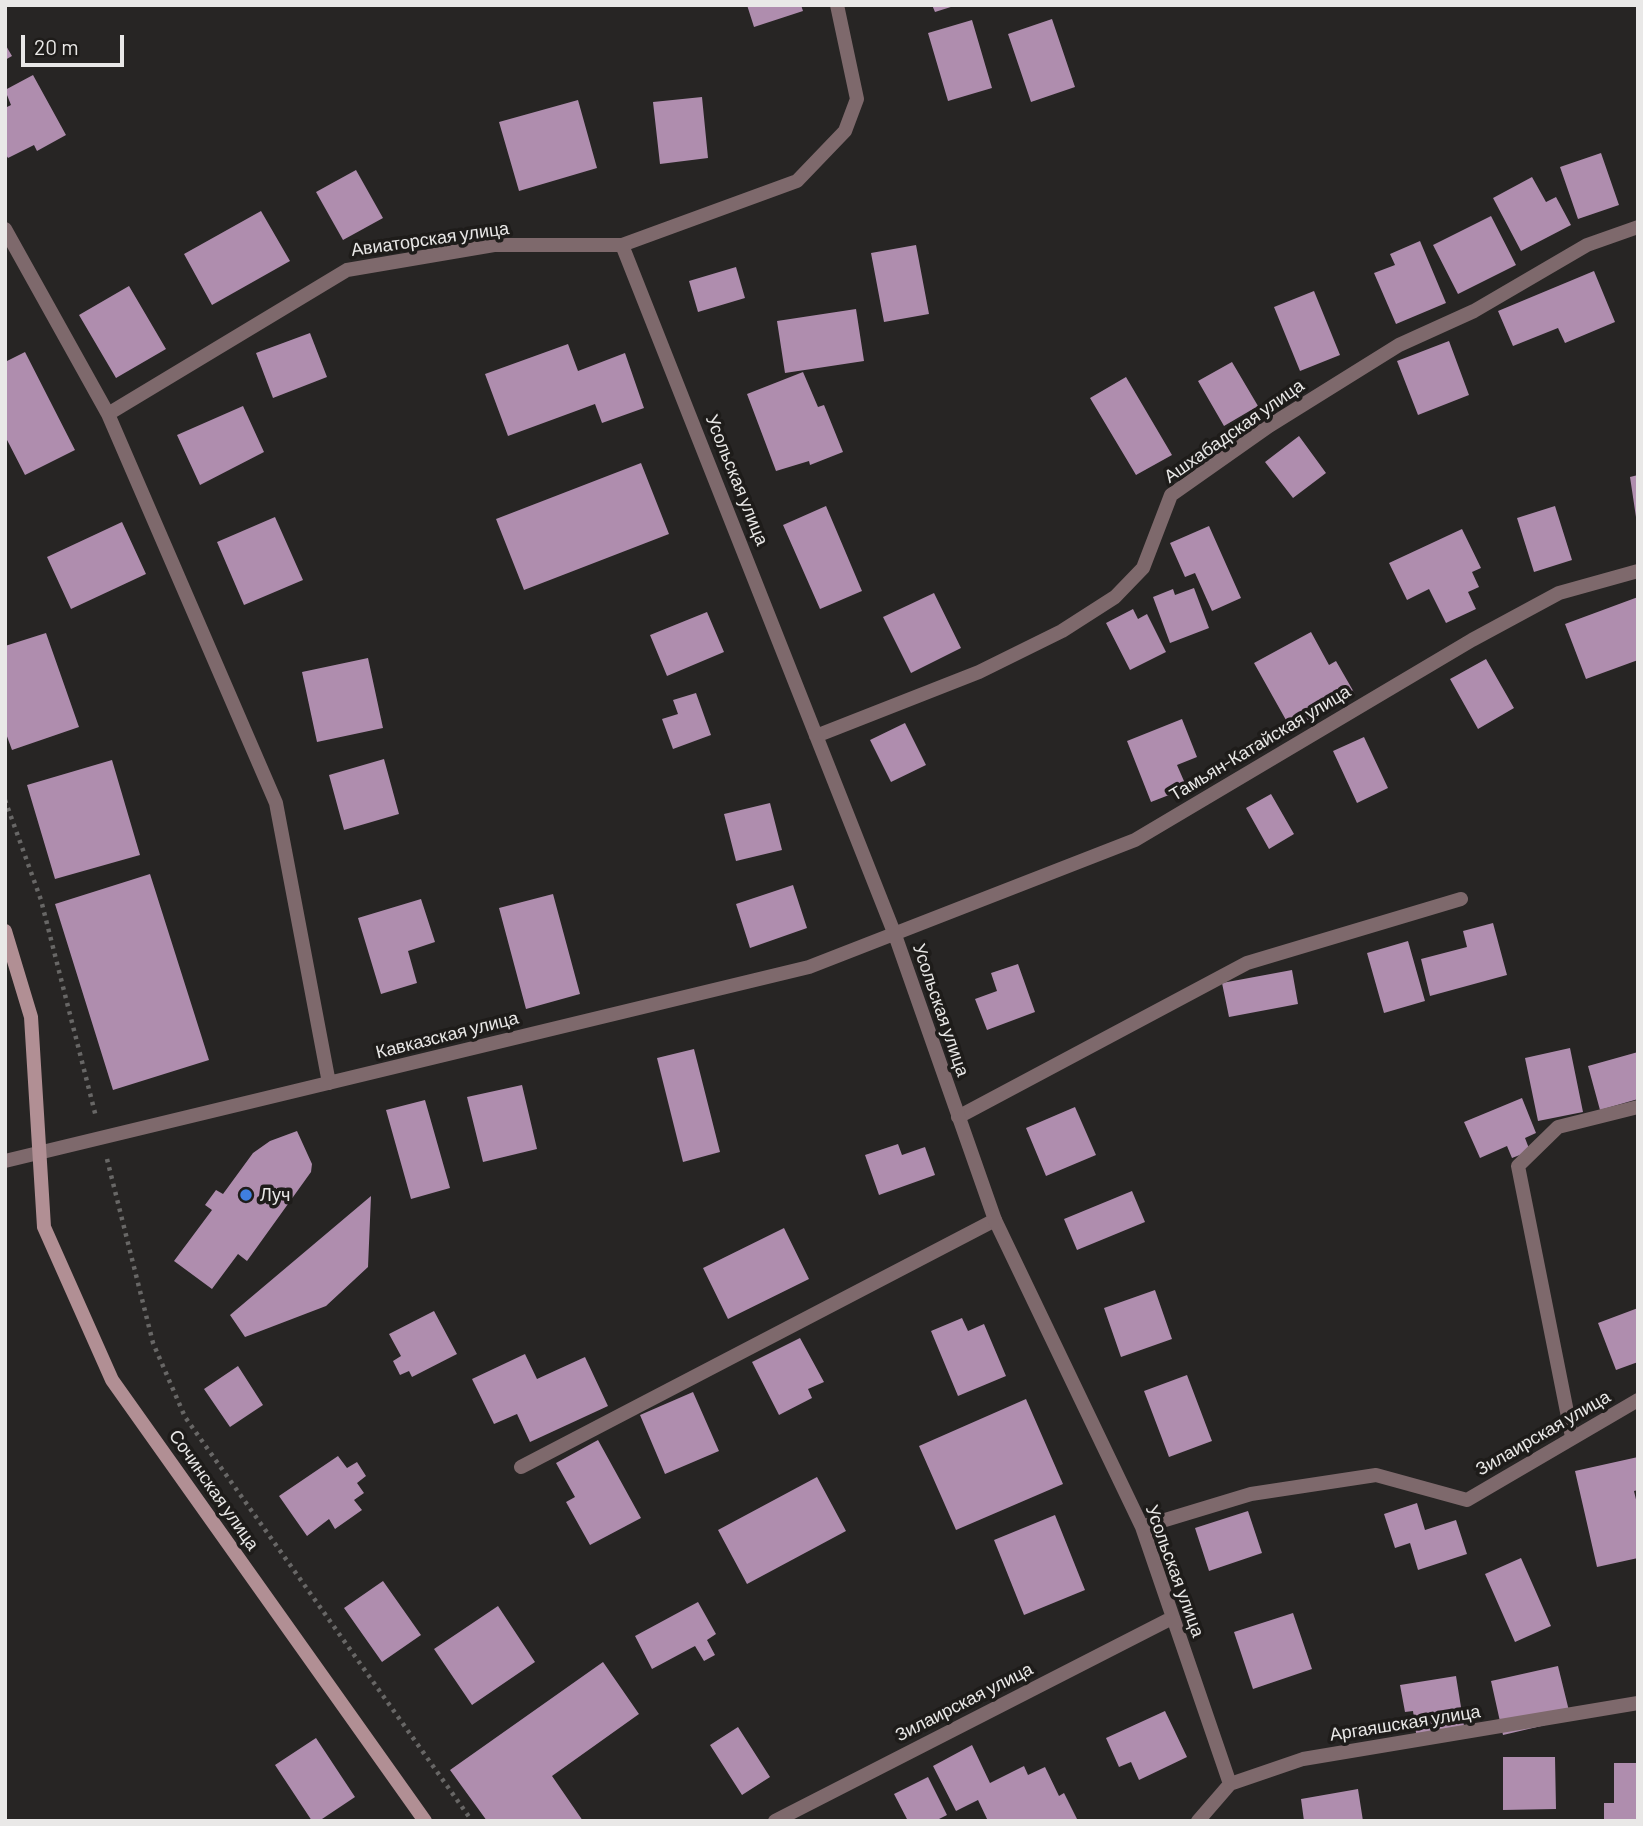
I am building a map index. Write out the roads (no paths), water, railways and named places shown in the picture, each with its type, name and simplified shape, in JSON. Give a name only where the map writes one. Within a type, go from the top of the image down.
[{"type":"main road","name":"Сочинская улица","points":[[5,931],[31,1017],[44,1227],[112,1380],[425,1821]]},
{"type":"street","name":"Авиаторская улица","points":[[108,414],[347,270],[494,246],[622,245],[797,181],[845,131],[857,99],[837,5]]},
{"type":"street","name":"Ашхабадская улица","points":[[816,736],[979,672],[1062,631],[1115,597],[1143,568],[1171,495],[1269,426],[1399,345],[1474,311],[1587,246],[1638,227]]},
{"type":"street","points":[[5,229],[108,414],[276,803],[329,1083]]},
{"type":"street","name":"Усольская улица","points":[[622,245],[895,935],[995,1220],[1142,1527],[1230,1784]]},
{"type":"street","name":"Тамьян-Катайская улица","points":[[895,935],[1135,840],[1482,634],[1559,593],[1638,571]]},
{"type":"street","points":[[958,1118],[1247,963],[1461,899]]},
{"type":"street","name":"Кавказская улица","points":[[5,1161],[808,967],[895,935]]},
{"type":"street","points":[[1572,1437],[1518,1166],[1558,1128],[1638,1107]]},
{"type":"street","points":[[521,1466],[995,1220]]},
{"type":"street","name":"Зилаирская улица","points":[[1142,1527],[1251,1494],[1376,1475],[1467,1500],[1638,1400]]},
{"type":"street","name":"Зилаирская улица","points":[[775,1821],[1171,1618]]},
{"type":"street","name":"Аргаяшская улица","points":[[1230,1784],[1303,1759],[1638,1703]]},
{"type":"street","points":[[1198,1821],[1230,1784]]},
{"type":"place","name":"Луч","points":[[246,1195]]}]
